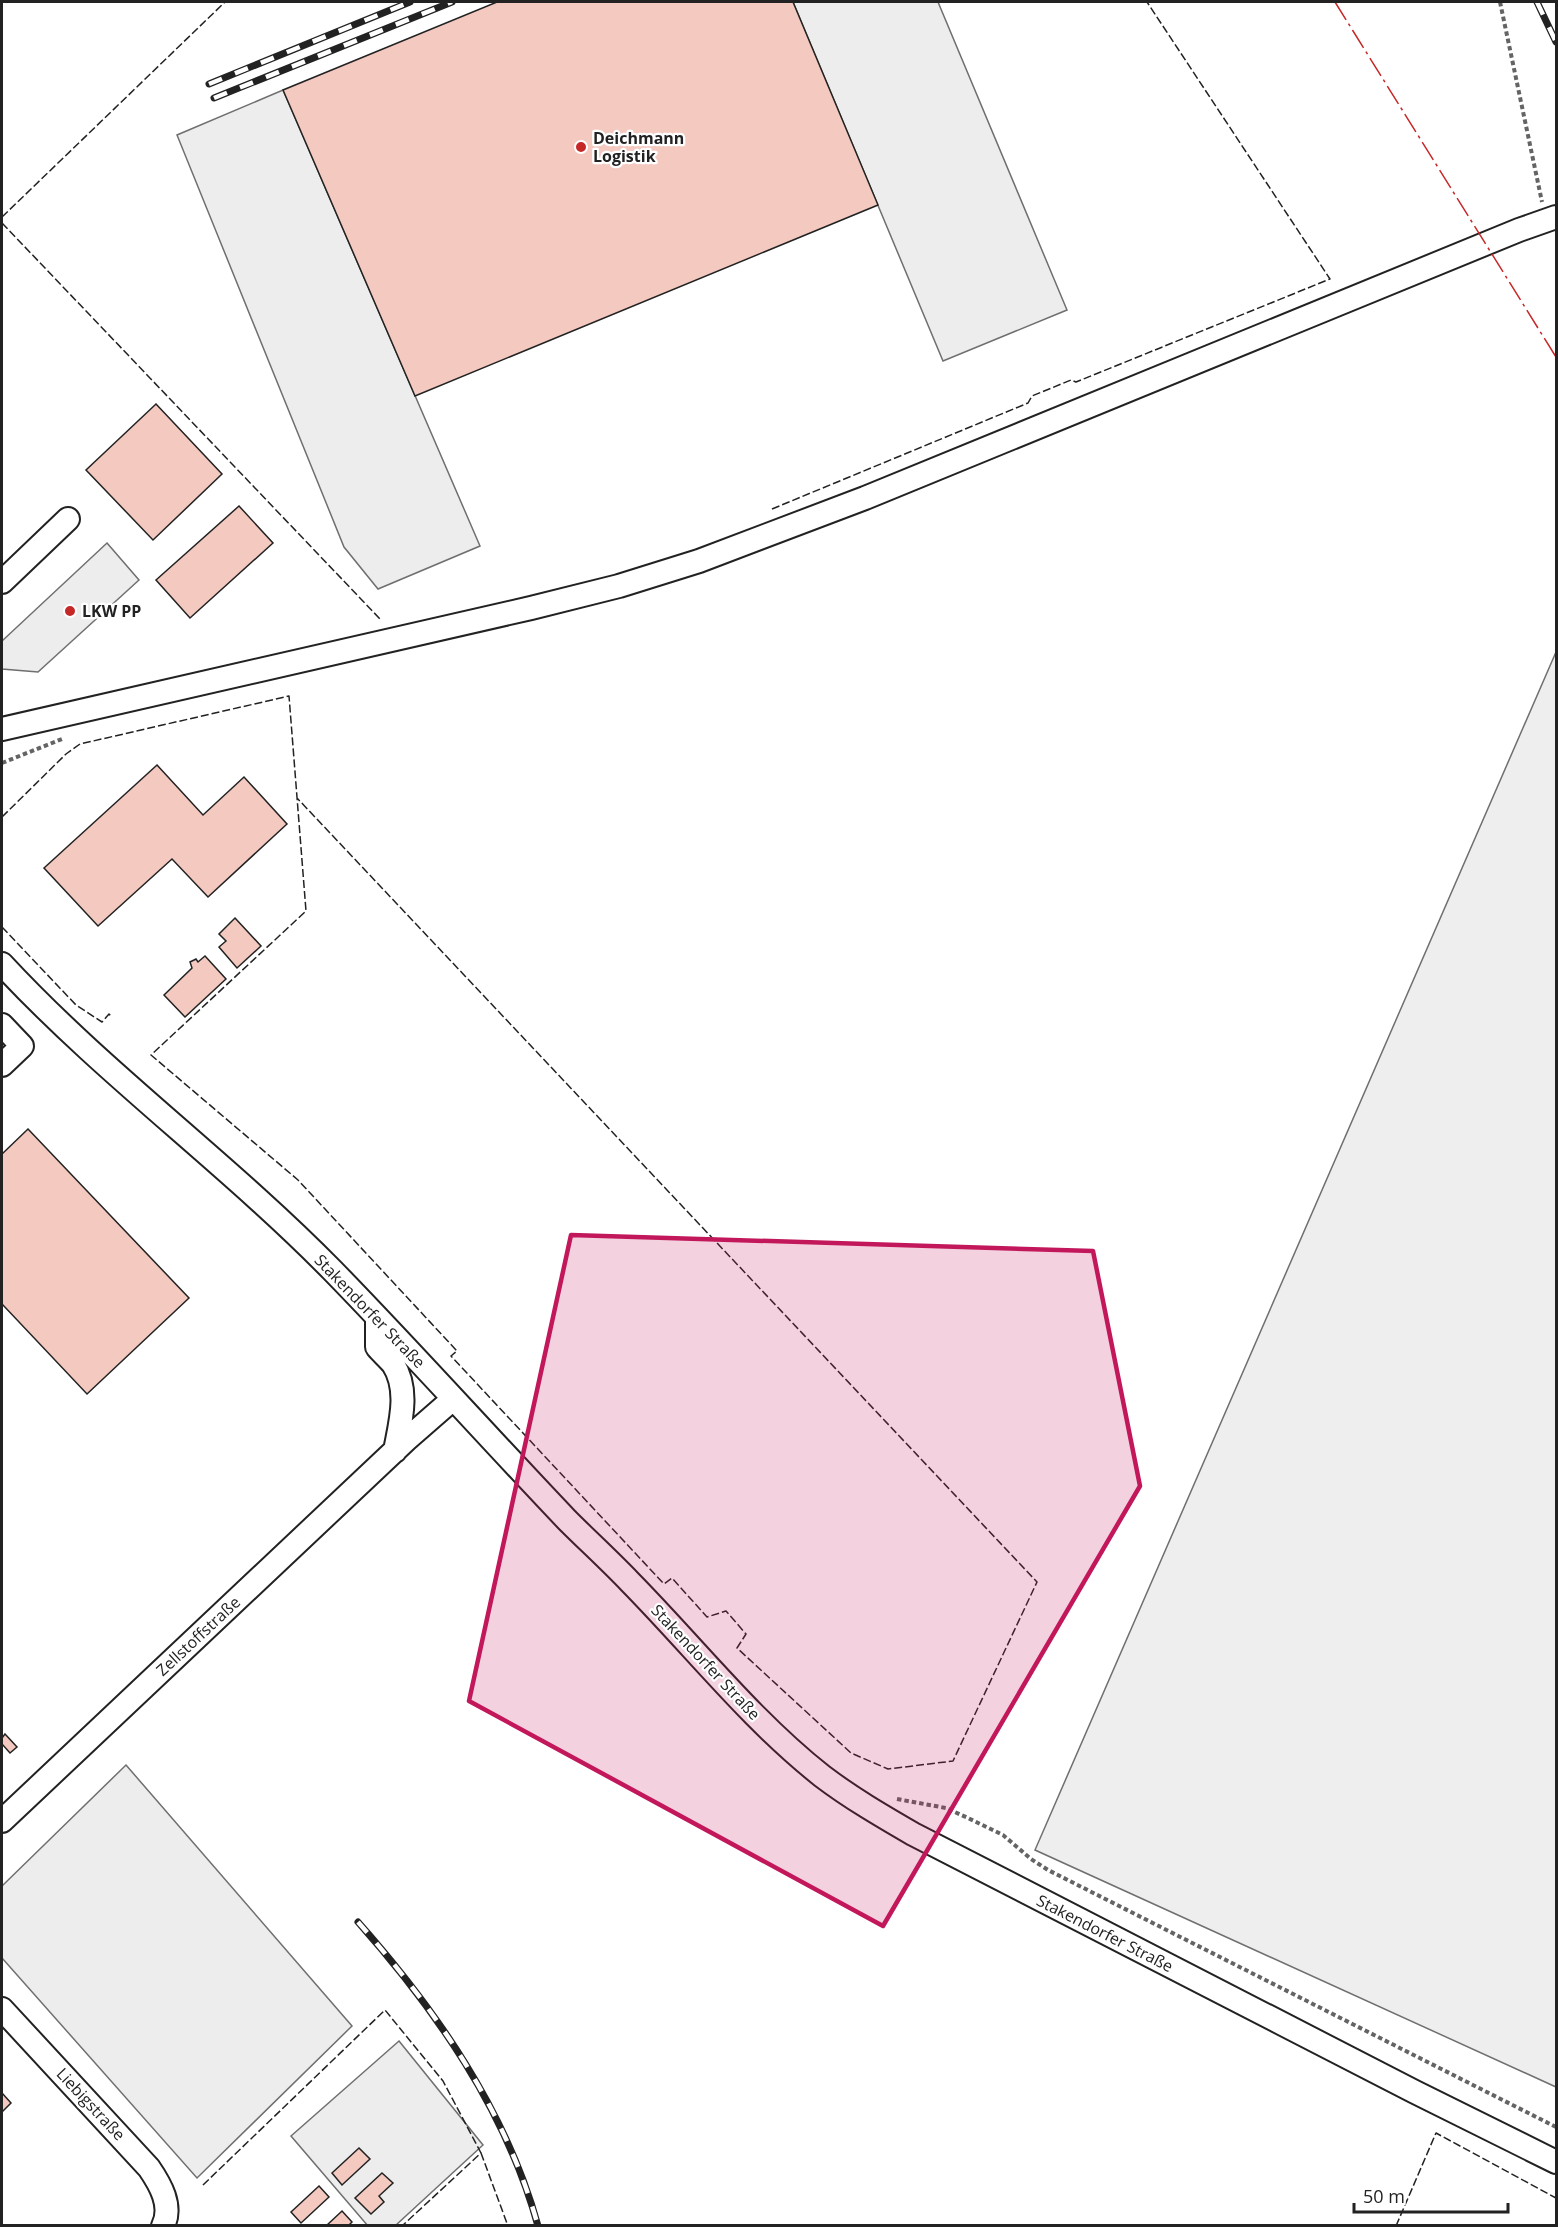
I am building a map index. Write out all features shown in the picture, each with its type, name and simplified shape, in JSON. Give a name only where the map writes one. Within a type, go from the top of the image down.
[{"type":"street","points":[[2,729],[531,608],[699,561],[865,498],[1551,219]]},
{"type":"street","points":[[2,582],[68,519]]},
{"type":"street","name":"Stakendorfer Straße","points":[[2,964],[89,1052],[277,1216],[377,1317],[561,1513],[780,1739],[822,1775],[859,1802],[913,1834],[1557,2162]]},
{"type":"street","points":[[2,1025],[22,1046],[2,1065]]},
{"type":"street","points":[[377,1317],[377,1347],[393,1365],[401,1383],[401,1418],[395,1451]]},
{"type":"street","name":"Zellstoffstraße","points":[[2,1821],[453,1399]]},
{"type":"street","name":"Liebigstraße","points":[[2,2009],[149,2168],[164,2194],[164,2217]]},
{"type":"path","points":[[1500,2],[1551,219]]},
{"type":"path","points":[[859,1802],[886,1797],[946,1808],[961,1814],[1003,1835],[1048,1870],[1557,2127]]},
{"type":"highlighted area","points":[[571,1235],[1093,1251],[1140,1486],[883,1926],[469,1701]]},
{"type":"shaded area","points":[[793,2],[938,2],[1067,310],[943,361]]},
{"type":"shaded area","points":[[283,90],[480,546],[378,589],[344,547],[177,135]]},
{"type":"shaded area","name":"LKW PP","points":[[107,543],[139,580],[38,672],[2,669],[2,641]]},
{"type":"shaded area","points":[[1556,652],[1556,2087],[1035,1850]]},
{"type":"shaded area","points":[[126,1765],[352,2026],[197,2178],[2,1958],[2,1886]]},
{"type":"shaded area","points":[[399,2041],[483,2145],[396,2225],[368,2226],[291,2136]]},
{"type":"building","name":"Deichmann Logistik","points":[[497,2],[793,2],[878,205],[415,396],[283,90]]},
{"type":"building","points":[[156,404],[222,474],[153,540],[86,470]]},
{"type":"building","points":[[239,506],[273,543],[190,618],[156,580]]},
{"type":"building","points":[[157,765],[203,815],[244,777],[287,824],[208,897],[172,859],[98,926],[44,868]]},
{"type":"building","points":[[235,918],[261,946],[237,968],[219,947],[226,941],[219,934]]},
{"type":"building","points":[[205,956],[226,979],[185,1017],[164,995],[192,968],[190,962],[196,959],[198,962]]},
{"type":"building","points":[[28,1129],[189,1298],[87,1394],[2,1304],[2,1154]]},
{"type":"building","points":[[5,1734],[17,1747],[10,1753],[2,1744]]},
{"type":"building","points":[[2,2093],[11,2103],[2,2112]]},
{"type":"building","points":[[359,2148],[370,2159],[342,2185],[332,2173]]},
{"type":"building","points":[[382,2173],[393,2183],[379,2196],[384,2202],[371,2214],[355,2198]]},
{"type":"building","points":[[319,2186],[329,2197],[301,2223],[291,2212]]},
{"type":"building","points":[[342,2211],[352,2222],[348,2226],[326,2226]]},
{"type":"railway","points":[[209,84],[410,2]]},
{"type":"railway","points":[[214,98],[452,2]]},
{"type":"railway","points":[[1537,2],[1556,42]]},
{"type":"railway","points":[[358,1922],[415,1990],[441,2026],[488,2102],[524,2183],[538,2226]]},
{"type":"fence","points":[[2,217],[225,2]]},
{"type":"fence","points":[[772,509],[1028,403],[1032,396],[1071,380],[1076,382],[1330,279],[1147,2]]},
{"type":"fence","points":[[2,223],[381,620]]},
{"type":"fence","points":[[2,817],[66,754],[80,744],[289,696],[306,911],[151,1055],[298,1180],[457,1351],[451,1356],[664,1584],[672,1578],[707,1617],[726,1611],[746,1634],[737,1648],[851,1753],[888,1769],[953,1761],[1037,1582],[297,798]]},
{"type":"fence","points":[[2,927],[76,1005],[102,1022],[109,1014],[111,1016]]},
{"type":"fence","points":[[203,2185],[385,2010],[443,2081],[481,2153],[402,2226]]},
{"type":"fence","points":[[1396,2226],[1436,2133],[1556,2198]]},
{"type":"fence","points":[[481,2153],[508,2226]]},
{"type":"power","points":[[1335,2],[1556,357]]},
{"type":"place","name":"Deichmann Logistik","points":[[581,147]]},
{"type":"place","name":"LKW PP","points":[[70,611]]}]
